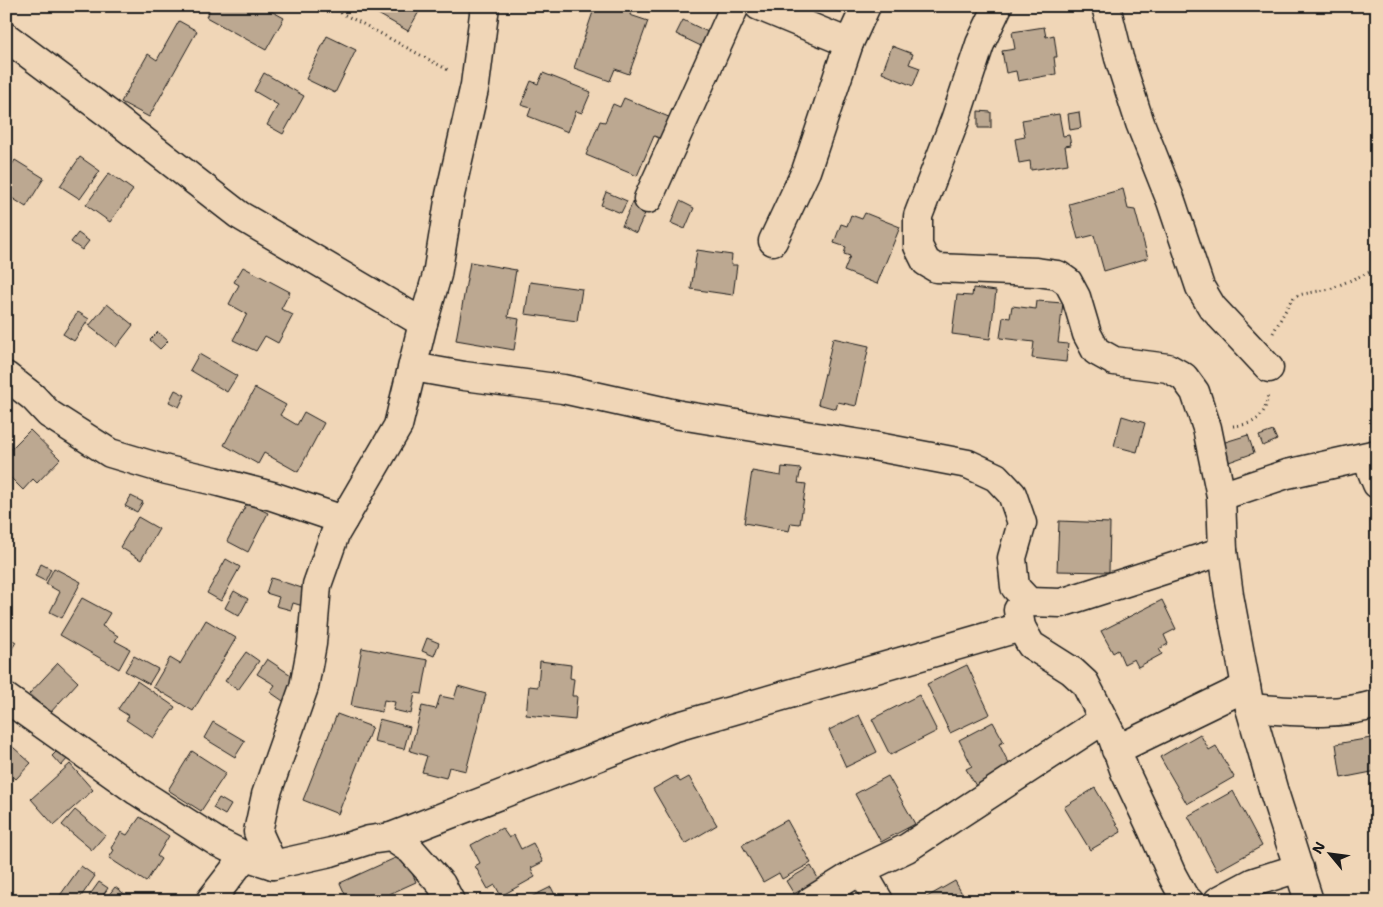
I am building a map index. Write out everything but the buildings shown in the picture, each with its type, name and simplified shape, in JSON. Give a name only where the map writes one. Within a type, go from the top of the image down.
[{"type":"street","points":[[273,865],[258,832],[266,795],[304,687],[312,644],[317,585],[335,534],[398,426],[423,322],[438,275],[450,195],[475,85],[484,6]]},
{"type":"street","points":[[648,199],[735,6]]},
{"type":"street","points":[[759,6],[849,43]]},
{"type":"street","points":[[773,241],[806,171],[849,43],[866,6]]},
{"type":"street","points":[[998,6],[980,44],[955,120],[918,216],[918,246],[926,262],[936,268],[1036,272],[1058,275],[1068,282],[1076,297],[1087,334],[1096,350],[1114,361],[1168,368],[1184,377],[1196,392],[1207,428],[1221,496],[1223,551],[1248,698],[1309,901]]},
{"type":"street","points":[[1106,6],[1119,58],[1137,114],[1171,201],[1200,287],[1212,307],[1269,368]]},
{"type":"street","points":[[6,36],[239,215],[423,322]]},
{"type":"street","points":[[413,367],[464,376],[563,389],[680,415],[873,446],[968,464],[996,477],[1012,494],[1022,523],[1012,558],[1021,627],[1031,645],[1072,671],[1085,683],[1172,875],[1184,897],[1189,901]]},
{"type":"street","points":[[6,376],[33,398],[48,414],[110,453],[167,470],[272,496],[343,520]]},
{"type":"street","points":[[1221,496],[1287,474],[1371,455],[1377,484]]},
{"type":"street","points":[[1015,587],[1029,602],[1061,603],[1223,551]]},
{"type":"street","points":[[6,698],[137,791],[217,842],[245,856],[273,865],[331,852],[369,840],[391,837],[672,728],[1021,627]]},
{"type":"street","points":[[1116,750],[1248,698],[1326,713],[1357,710],[1377,704]]},
{"type":"street","points":[[811,901],[861,870],[907,848],[1103,720]]},
{"type":"street","points":[[391,837],[411,850],[441,884],[450,901]]},
{"type":"street","points":[[210,901],[245,856]]},
{"type":"street","points":[[1218,901],[1254,882],[1298,868]]},
{"type":"street","points":[[861,870],[879,901]]},
{"type":"path","points":[[327,6],[475,85]]}]
